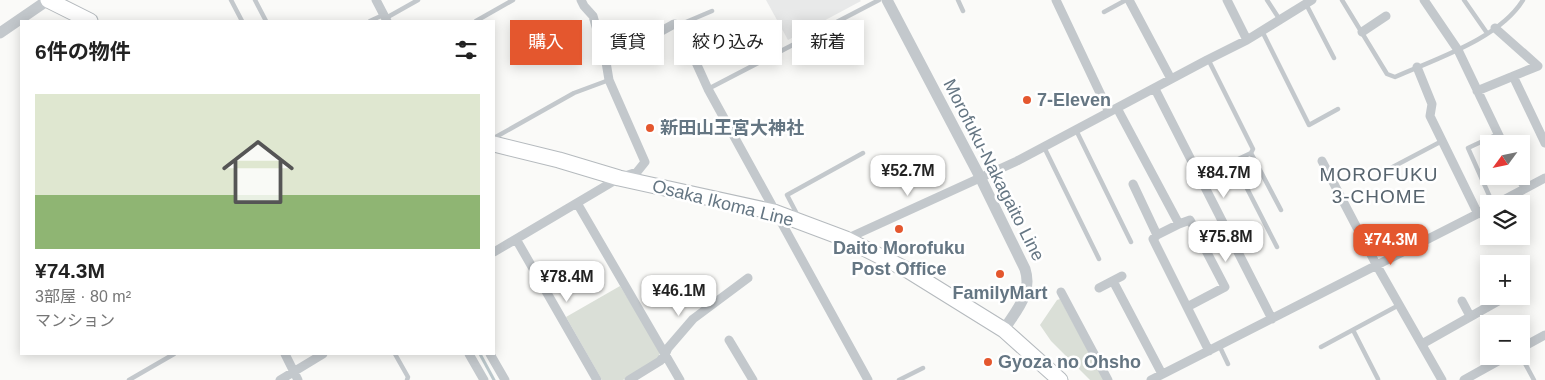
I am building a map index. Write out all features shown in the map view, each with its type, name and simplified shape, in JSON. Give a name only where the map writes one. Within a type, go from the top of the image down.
[{"type":"main road","points":[[48,0],[88,20]]},
{"type":"main road","name":"Osaka Ikoma Line","points":[[495,144],[559,160],[619,178],[774,212],[846,239],[910,271],[1004,330],[1060,380]]},
{"type":"street","points":[[0,33],[48,0]]},
{"type":"street","points":[[376,0],[385,18]]},
{"type":"street","points":[[581,0],[593,20]]},
{"type":"street","name":"Morofuku-Nakagaito Line","points":[[887,0],[1022,260],[1028,278],[1026,292],[1004,330]]},
{"type":"street","points":[[1056,0],[1113,110],[1179,224]]},
{"type":"street","points":[[1129,0],[1171,79]]},
{"type":"street","points":[[1226,0],[1247,40]]},
{"type":"street","points":[[1424,0],[1458,50],[1498,134]]},
{"type":"street","points":[[846,239],[1017,161],[1262,32],[1309,2]]},
{"type":"street","points":[[1362,32],[1386,16]]},
{"type":"street","points":[[1476,91],[1538,66],[1491,30]]},
{"type":"street","points":[[495,251],[619,178],[636,172],[645,162],[609,80],[606,65]]},
{"type":"street","points":[[697,65],[774,212],[868,380]]},
{"type":"street","points":[[1151,380],[1478,214],[1430,116],[1432,104],[1417,68]]},
{"type":"street","points":[[1513,76],[1542,131],[1545,143]]},
{"type":"street","points":[[1155,89],[1272,319]]},
{"type":"street","points":[[1322,161],[1377,266],[1442,380]]},
{"type":"street","points":[[1511,195],[1545,178]]},
{"type":"street","points":[[1133,184],[1157,235]]},
{"type":"street","points":[[577,203],[680,380]]},
{"type":"street","points":[[1187,307],[1225,287],[1190,220],[1157,235],[1153,239],[1187,307],[1209,351]]},
{"type":"street","points":[[516,239],[597,380]]},
{"type":"street","points":[[1100,288],[1122,276]]},
{"type":"street","points":[[629,380],[660,361],[666,355],[668,348],[693,319],[748,278]]},
{"type":"street","points":[[1113,281],[1162,374]]},
{"type":"street","points":[[1061,292],[1108,380]]},
{"type":"street","points":[[1462,301],[1470,316]]},
{"type":"street","points":[[1422,344],[1490,305]]},
{"type":"street","points":[[1530,343],[1545,335]]},
{"type":"street","points":[[729,340],[753,380]]},
{"type":"street","points":[[286,355],[298,380]]},
{"type":"street","points":[[280,380],[322,355]]},
{"type":"street","points":[[470,355],[484,380]]},
{"type":"street","points":[[491,355],[505,380]]},
{"type":"street","points":[[1464,380],[1476,377],[1494,365]]},
{"type":"lane","points":[[231,0],[241,20]]},
{"type":"lane","points":[[255,0],[265,20]]},
{"type":"lane","points":[[385,18],[418,0]]},
{"type":"lane","points":[[478,20],[513,0]]},
{"type":"lane","points":[[708,89],[879,0]]},
{"type":"lane","points":[[958,0],[963,11]]},
{"type":"lane","points":[[1104,12],[1129,0]]},
{"type":"lane","points":[[1267,0],[1280,20]]},
{"type":"lane","points":[[1342,0],[1387,74],[1395,77],[1458,50],[1491,30],[1516,11],[1523,0]]},
{"type":"lane","points":[[1464,0],[1491,30]]},
{"type":"lane","points":[[1309,2],[1334,58]]},
{"type":"lane","points":[[691,20],[712,11]]},
{"type":"lane","points":[[1262,32],[1309,125],[1338,109]]},
{"type":"lane","points":[[1208,59],[1253,149],[1251,153],[1281,210]]},
{"type":"lane","points":[[495,137],[574,93],[609,80]]},
{"type":"lane","points":[[1076,130],[1131,242]]},
{"type":"lane","points":[[1491,195],[1468,148],[1498,134]]},
{"type":"lane","points":[[1387,170],[1442,141]]},
{"type":"lane","points":[[1044,147],[1099,259]]},
{"type":"lane","points":[[802,223],[787,195],[863,153]]},
{"type":"lane","points":[[1199,178],[1251,153]]},
{"type":"lane","points":[[1233,161],[1277,248]]},
{"type":"lane","points":[[1321,347],[1399,305]]},
{"type":"lane","points":[[1353,330],[1378,379]]},
{"type":"lane","points":[[1219,346],[1228,364]]},
{"type":"lane","points":[[129,380],[172,355]]},
{"type":"lane","points":[[396,355],[408,377],[407,380]]},
{"type":"lane","points":[[1526,365],[1534,380]]},
{"type":"lane","points":[[900,380],[924,368]]},
{"type":"shaded area","points":[[766,0],[861,1],[825,20],[792,20],[792,38],[788,40],[782,29],[782,20],[777,20]]},
{"type":"shaded area","points":[[620,286],[660,350],[659,358],[623,380],[602,380],[566,317]]},
{"type":"shaded area","points":[[1060,299],[1104,380],[1090,380],[1051,341],[1040,325],[1057,300]]},
{"type":"waterway","points":[[481,355],[494,380]]},
{"type":"place","name":"7-Eleven","points":[[1027,100]]},
{"type":"place","name":"新田山王宮大神社","points":[[650,128]]},
{"type":"place","name":"Daito Morofuku Post Office","points":[[899,229]]},
{"type":"place","name":"FamilyMart","points":[[1000,274]]},
{"type":"place","name":"Gyoza no Ohsho","points":[[988,362]]},
{"type":"district","name":"MOROFUKU 3-CHOME","points":[[1379,185]]}]
